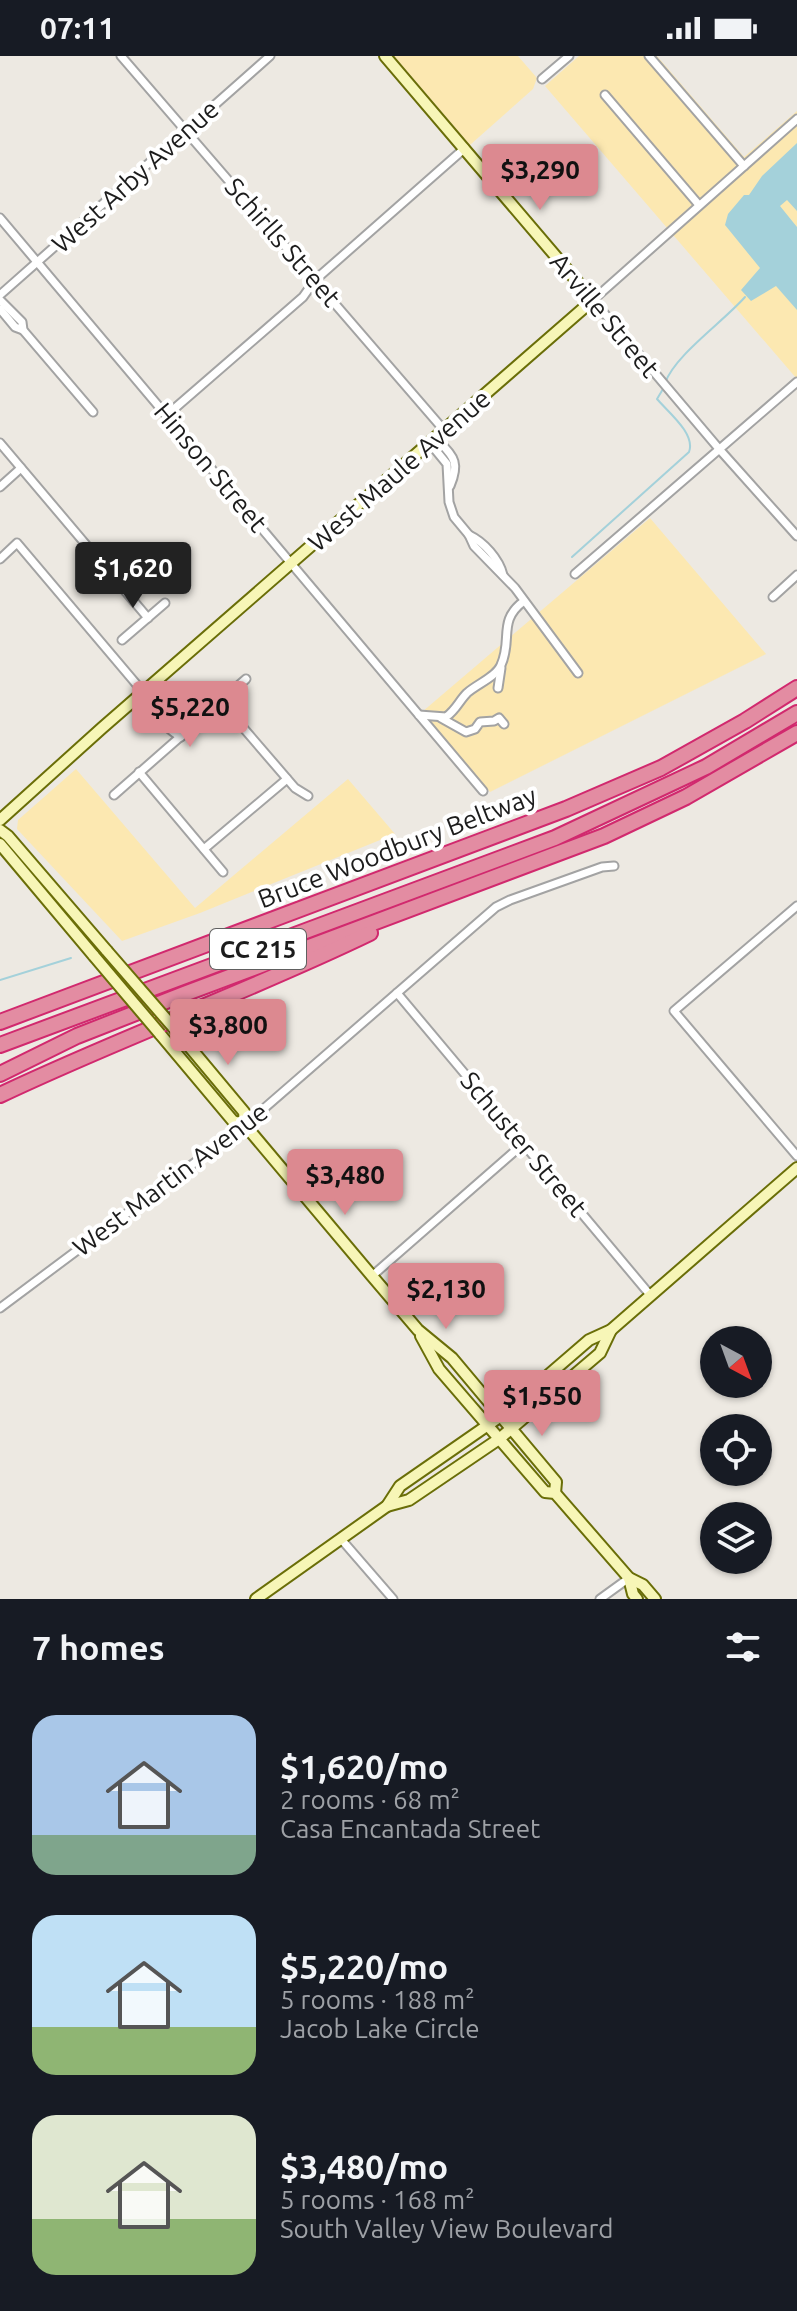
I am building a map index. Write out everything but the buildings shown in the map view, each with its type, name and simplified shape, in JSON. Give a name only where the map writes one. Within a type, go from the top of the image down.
[{"type":"highway","name":"Bruce Woodbury Beltway","points":[[0,1021],[566,809],[661,768],[797,688]]},
{"type":"highway","name":"Bruce Woodbury Beltway","points":[[0,1045],[565,833],[706,767],[797,713]]},
{"type":"highway","name":"CC 215","points":[[0,1074],[91,1031],[604,836],[686,797],[797,733]]},
{"type":"highway","points":[[0,1095],[140,1032],[299,968],[445,896]]},
{"type":"main road","name":"Arville Street","points":[[385,56],[593,300]]},
{"type":"main road","name":"West Maule Avenue","points":[[0,820],[593,300]]},
{"type":"main road","points":[[0,830],[244,1112],[245,1125]]},
{"type":"main road","points":[[0,844],[233,1121],[245,1125],[418,1330],[452,1358],[512,1428],[556,1482],[555,1493]]},
{"type":"main road","points":[[387,1506],[400,1486],[501,1416],[589,1340],[611,1330],[797,1168]]},
{"type":"main road","points":[[418,1330],[439,1369],[545,1492],[555,1493],[629,1578],[643,1585],[655,1599]]},
{"type":"main road","points":[[255,1599],[387,1506],[409,1500],[499,1439],[600,1353],[611,1330]]},
{"type":"main road","points":[[629,1578],[637,1599]]},
{"type":"street","name":"Schirlls Street","points":[[121,56],[315,280],[436,436],[447,464],[453,514],[469,535],[480,541],[500,564],[503,575],[578,673]]},
{"type":"street","name":"West Arby Avenue","points":[[0,297],[270,56]]},
{"type":"street","points":[[542,79],[569,56]]},
{"type":"street","points":[[649,56],[744,166]]},
{"type":"street","points":[[605,95],[699,205]]},
{"type":"street","name":"West Maule Avenue","points":[[593,300],[797,119]]},
{"type":"street","points":[[167,415],[303,297],[315,280],[465,148]]},
{"type":"street","name":"Hinson Street","points":[[0,218],[483,791]]},
{"type":"street","points":[[0,297],[22,322],[23,330]]},
{"type":"street","name":"Arville Street","points":[[593,300],[797,536]]},
{"type":"street","points":[[0,309],[15,327],[23,330],[93,412]]},
{"type":"street","points":[[575,574],[797,382]]},
{"type":"street","points":[[0,443],[148,618]]},
{"type":"street","points":[[0,487],[21,468]]},
{"type":"street","points":[[0,559],[17,543],[143,692],[175,724],[181,737]]},
{"type":"street","points":[[773,597],[797,575]]},
{"type":"street","points":[[498,688],[507,622],[524,601]]},
{"type":"street","points":[[122,640],[165,603]]},
{"type":"street","points":[[419,715],[439,717],[450,714],[467,693],[501,666]]},
{"type":"street","points":[[114,795],[246,679]]},
{"type":"street","points":[[221,702],[287,779],[308,796]]},
{"type":"street","points":[[439,717],[466,732],[475,729],[480,722],[499,718],[504,724]]},
{"type":"street","points":[[139,772],[223,872]]},
{"type":"street","points":[[204,849],[287,779]]},
{"type":"street","name":"West Martin Avenue","points":[[0,1308],[245,1125],[496,907],[602,867],[614,866]]},
{"type":"street","points":[[797,906],[674,1011],[797,1156]]},
{"type":"street","name":"Schuster Street","points":[[397,993],[651,1296]]},
{"type":"street","points":[[372,1276],[523,1144]]},
{"type":"street","points":[[341,1539],[393,1599]]},
{"type":"street","points":[[600,1599],[629,1578]]},
{"type":"sand","points":[[394,56],[518,56],[537,78],[533,89],[470,145]]},
{"type":"sand","points":[[579,56],[657,56],[744,157],[797,111],[797,379],[545,86]]},
{"type":"sand","points":[[650,518],[766,654],[490,792],[422,712]]},
{"type":"sand","points":[[76,769],[195,908],[348,779],[395,834],[122,941],[17,829],[18,820]]},
{"type":"water","points":[[797,143],[797,211],[787,200],[780,206],[797,227],[797,310],[776,286],[751,301],[741,290],[760,268],[725,225],[728,214],[744,195],[749,195],[762,176]]},
{"type":"waterway","points":[[665,383],[670,372],[689,350],[745,297]]},
{"type":"waterway","points":[[572,557],[689,452],[685,431],[657,399],[663,389]]},
{"type":"waterway","points":[[0,980],[71,958]]}]
